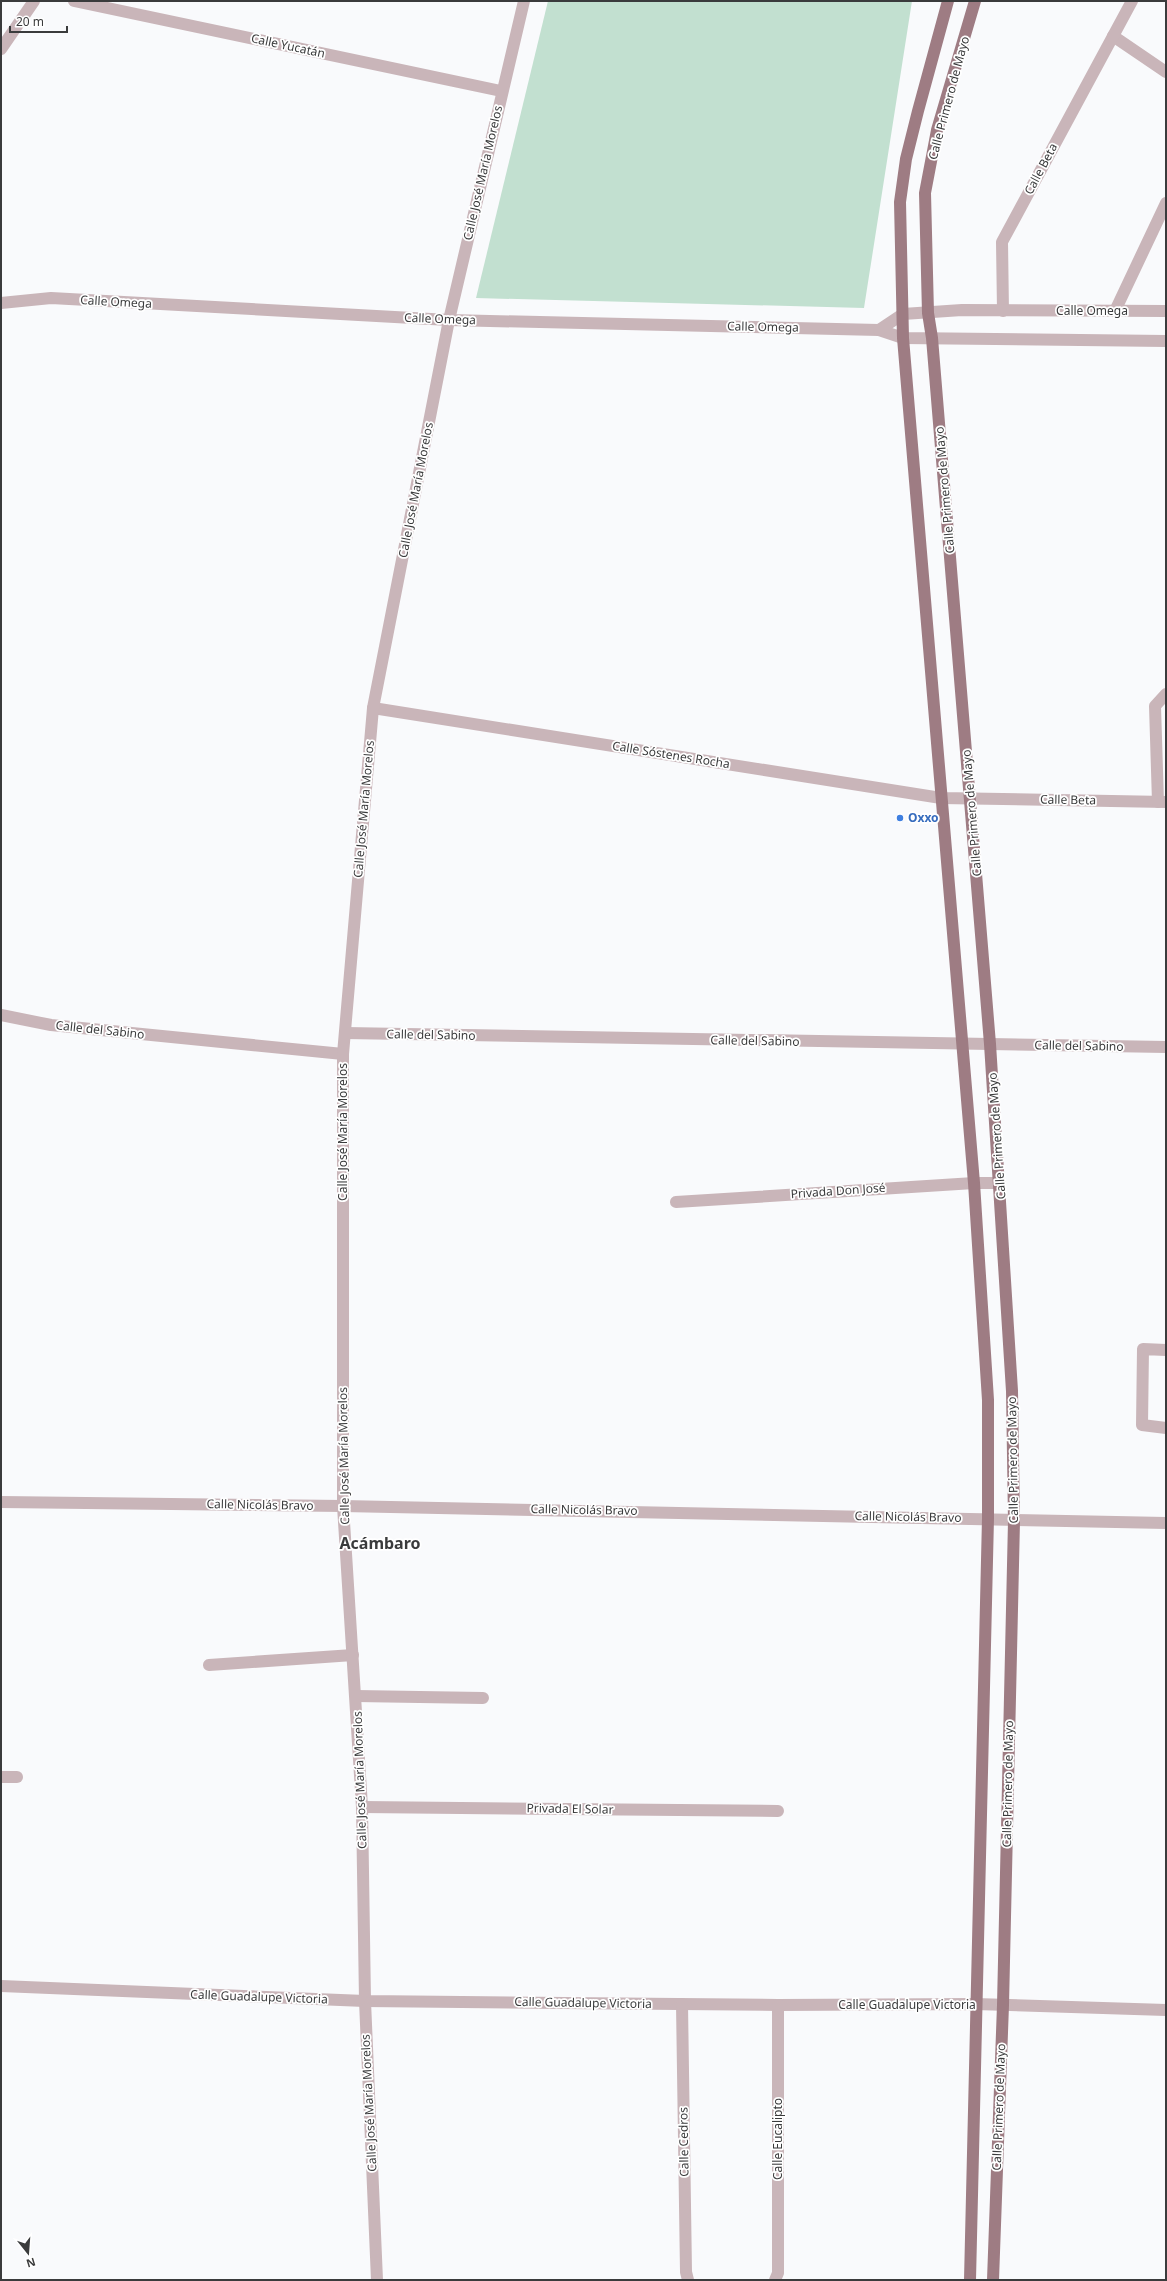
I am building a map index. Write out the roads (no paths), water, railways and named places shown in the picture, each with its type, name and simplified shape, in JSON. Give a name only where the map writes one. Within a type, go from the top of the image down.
[{"type":"main road","name":"Calle Primero de Mayo","points":[[948,1],[914,124],[906,159],[900,202],[903,338],[963,1045],[974,1183],[988,1400],[988,1518],[975,2004],[970,2280]]},
{"type":"main road","name":"Calle Primero de Mayo","points":[[975,1],[937,130],[925,193],[928,313],[932,338],[971,798],[1000,1183],[1012,1391],[1014,1521],[1003,2005],[994,2280]]},
{"type":"street","points":[[1,49],[34,1]]},
{"type":"street","name":"Calle Yucatán","points":[[74,1],[502,91]]},
{"type":"street","name":"Calle José María Morelos","points":[[377,2280],[365,2001],[362,1807],[343,1506],[343,1054],[373,708],[449,320],[524,1]]},
{"type":"street","name":"Calle Beta","points":[[1003,310],[1002,242],[1132,1]]},
{"type":"street","points":[[1113,36],[1166,72]]},
{"type":"street","points":[[1115,310],[1166,203]]},
{"type":"street","name":"Calle Omega","points":[[1,302],[51,298],[449,320],[879,330],[903,338],[1166,341]]},
{"type":"street","name":"Calle Omega","points":[[903,314],[962,310],[1166,311]]},
{"type":"street","points":[[879,330],[903,314]]},
{"type":"street","points":[[1162,802],[1156,706],[1166,694]]},
{"type":"street","name":"Calle Sóstenes Rocha","points":[[373,708],[941,798],[971,798]]},
{"type":"street","name":"Calle Beta","points":[[971,798],[1162,802]]},
{"type":"street","name":"Calle del Sabino","points":[[1,1015],[51,1025],[343,1054]]},
{"type":"street","name":"Calle del Sabino","points":[[345,1033],[1166,1048]]},
{"type":"street","name":"Privada Don José","points":[[676,1202],[974,1183],[1000,1183]]},
{"type":"street","points":[[1166,1350],[1143,1348],[1142,1425],[1166,1428]]},
{"type":"street","name":"Calle Nicolás Bravo","points":[[1,1502],[343,1506],[988,1518],[1014,1521],[1166,1523]]},
{"type":"street","points":[[209,1665],[353,1655]]},
{"type":"street","points":[[356,1696],[483,1698]]},
{"type":"street","points":[[1,1777],[17,1777]]},
{"type":"street","name":"Privada El Solar","points":[[362,1807],[778,1811]]},
{"type":"street","name":"Calle Guadalupe Victoria","points":[[1,1986],[365,2001],[778,2005],[975,2004],[1166,2010]]},
{"type":"street","name":"Calle Cedros","points":[[682,2004],[686,2272],[688,2280]]},
{"type":"street","name":"Calle Eucalipto","points":[[777,2276],[778,2005]]},
{"type":"place","name":"Oxxo","points":[[900,818]]},
{"type":"district","name":"Acámbaro","points":[[380,1543]]}]
